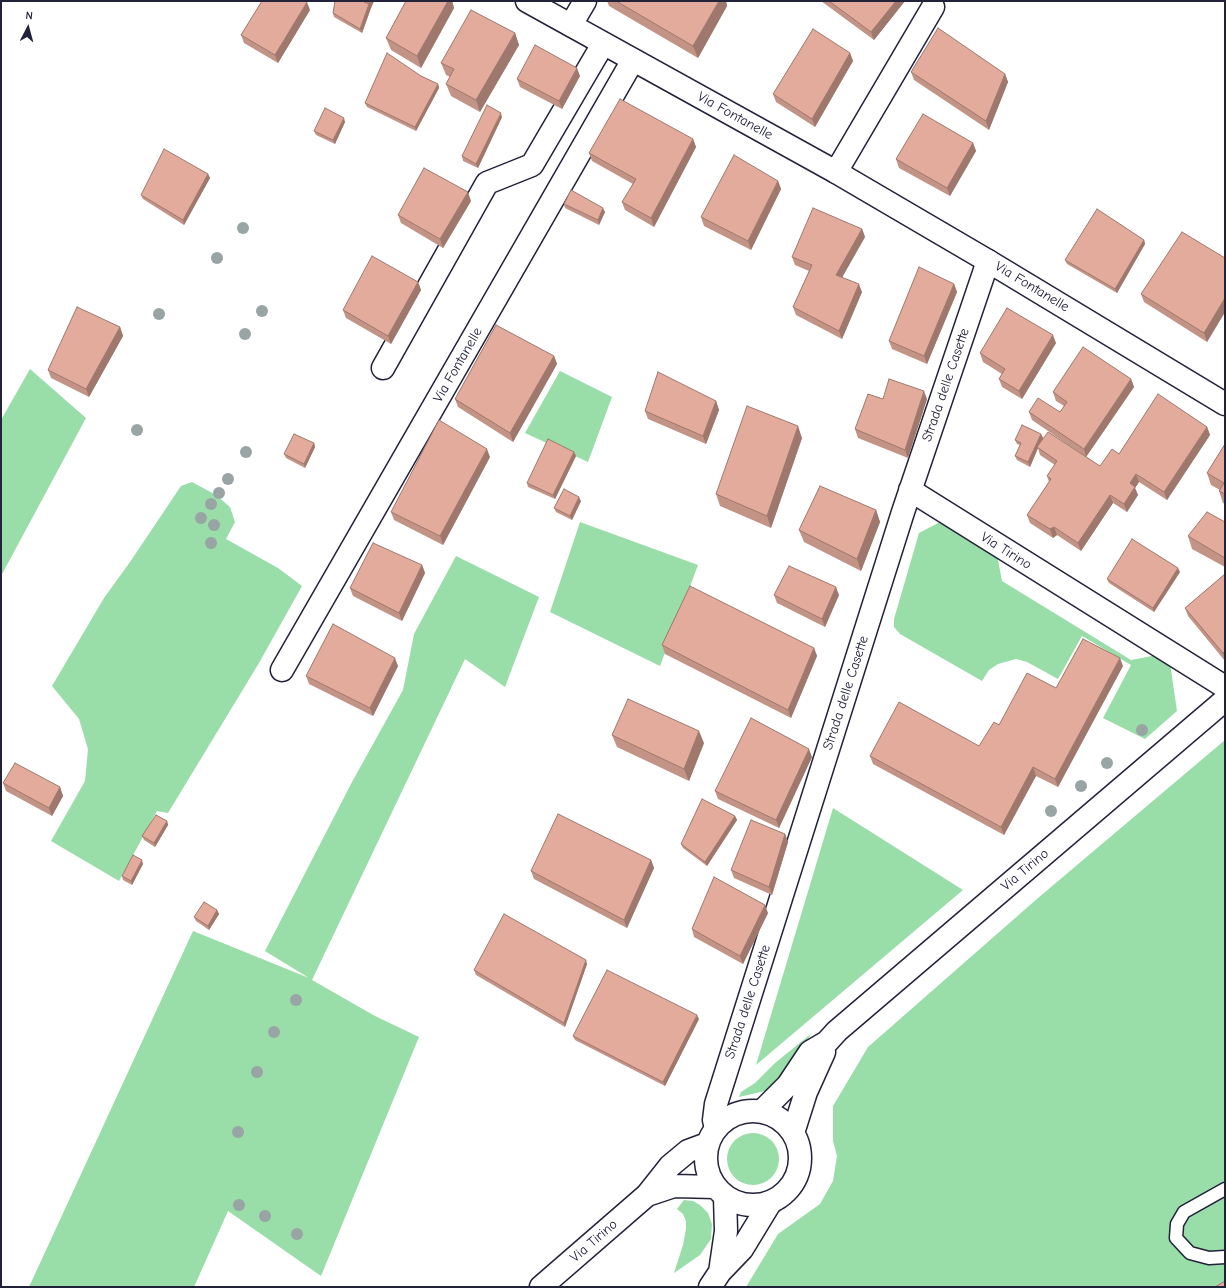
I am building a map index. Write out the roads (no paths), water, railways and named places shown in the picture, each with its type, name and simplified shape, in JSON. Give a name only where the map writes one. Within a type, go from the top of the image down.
[{"type":"street","name":"Via Fontanelle","points":[[527,1],[836,172],[988,261],[1225,404]]},
{"type":"street","points":[[571,25],[585,1]]},
{"type":"street","points":[[836,172],[933,7]]},
{"type":"street","points":[[383,368],[487,183],[532,165],[603,44]]},
{"type":"street","name":"Via Fontanelle","points":[[282,670],[633,60]]},
{"type":"street","name":"Strada delle Casette","points":[[711,1136],[716,1104],[910,490],[988,261]]},
{"type":"street","name":"Via Tirino","points":[[910,490],[1225,687]]},
{"type":"street","name":"Via Tirino","points":[[762,1111],[788,1085],[810,1052],[827,1042],[843,1025],[1225,700]]},
{"type":"street","name":"Via Tirino","points":[[793,1133],[806,1092],[822,1058],[827,1042]]},
{"type":"street","points":[[762,1111],[774,1115],[785,1123],[793,1133],[800,1156],[800,1167],[789,1189],[780,1197],[770,1203],[755,1206],[739,1204],[720,1192],[708,1174],[705,1159],[711,1136],[725,1119],[736,1113],[762,1111]]},
{"type":"street","name":"Via Tirino","points":[[541,1287],[647,1195],[670,1166],[688,1151],[711,1136]]},
{"type":"street","name":"Via Tirino","points":[[647,1195],[674,1186],[720,1192]]},
{"type":"street","points":[[715,1279],[726,1231],[720,1192]]},
{"type":"street","points":[[715,1279],[742,1249],[770,1203]]},
{"type":"lane","points":[[1225,1189],[1184,1212],[1177,1224],[1176,1238],[1190,1253],[1209,1258],[1225,1257]]}]
